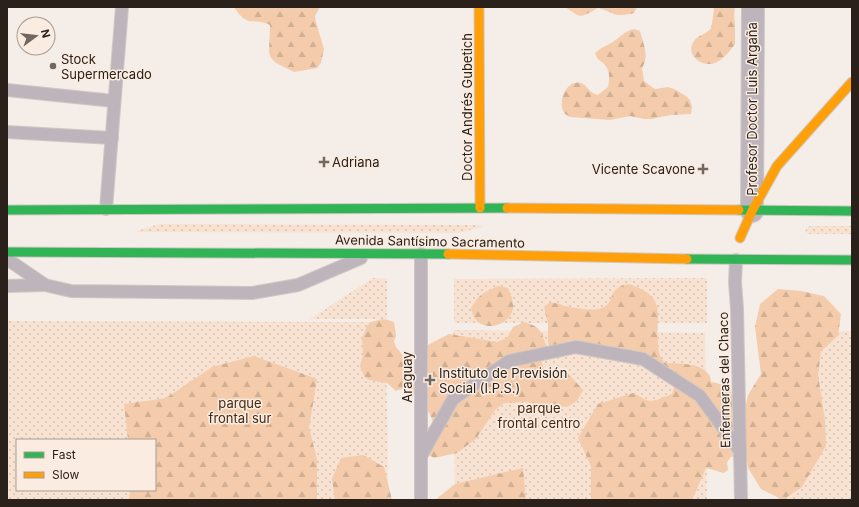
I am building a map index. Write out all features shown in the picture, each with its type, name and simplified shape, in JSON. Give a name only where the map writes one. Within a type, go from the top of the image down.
[{"type":"main road","name":"Doctor Andrés Gubetich","points":[[479,7],[480,208]]},
{"type":"main road","points":[[740,238],[752,211],[777,166],[852,82]]},
{"type":"main road","points":[[7,210],[480,208],[852,211]]},
{"type":"main road","name":"Avenida Santísimo Sacramento","points":[[7,252],[483,254],[736,260],[852,260]]},
{"type":"street","name":"Profesor Doctor Luis Argaña","points":[[752,211],[753,7]]},
{"type":"street","points":[[736,260],[740,238]]},
{"type":"lane","points":[[106,210],[122,7]]},
{"type":"lane","points":[[7,90],[114,101]]},
{"type":"lane","points":[[7,132],[112,138]]},
{"type":"lane","points":[[7,286],[46,285],[72,291],[252,293],[298,285],[374,253]]},
{"type":"lane","name":"Araguay","points":[[420,254],[421,500]]},
{"type":"lane","points":[[7,259],[46,285]]},
{"type":"lane","name":"Enfermeras del Chaco","points":[[736,260],[735,282],[741,500]]},
{"type":"lane","points":[[421,456],[453,399],[509,361],[576,347],[643,359],[700,396],[740,451]]},
{"type":"green space","points":[[234,7],[320,7],[315,16],[324,49],[321,63],[317,68],[294,72],[276,63],[271,58],[269,52],[270,25],[243,18]]},
{"type":"green space","points":[[565,7],[637,7],[634,13],[622,15],[598,8],[580,16]]},
{"type":"green space","points":[[714,7],[735,7],[735,44],[721,60],[715,63],[705,64],[696,59],[691,51],[694,41],[711,28]]},
{"type":"green space","points":[[634,29],[640,31],[646,54],[642,68],[644,81],[655,89],[668,87],[686,96],[690,100],[692,107],[691,114],[671,115],[651,119],[630,116],[610,120],[570,117],[565,114],[562,107],[562,98],[567,88],[573,83],[581,83],[594,94],[598,95],[608,87],[608,71],[605,65],[597,58],[595,53],[625,33]]},
{"type":"green space","points":[[159,224],[479,225],[482,227],[459,233],[137,232]]},
{"type":"green space","points":[[809,226],[852,226],[852,234],[809,234],[805,231]]},
{"type":"green space","points":[[373,278],[387,279],[387,319],[310,319]]},
{"type":"green space","points":[[707,278],[707,323],[454,323],[454,279]]},
{"type":"green space","points":[[629,284],[649,294],[657,306],[658,349],[663,361],[665,363],[684,364],[701,368],[710,376],[711,382],[721,384],[731,391],[733,422],[738,434],[735,456],[731,457],[727,462],[728,470],[724,473],[706,468],[692,500],[591,500],[591,466],[578,438],[598,404],[633,393],[651,401],[672,394],[674,388],[671,383],[645,366],[627,359],[552,349],[548,344],[548,324],[544,307],[549,303],[553,303],[579,309],[589,310],[602,308],[609,302],[617,289]]},
{"type":"green space","points":[[498,286],[508,288],[513,309],[511,315],[502,323],[486,326],[476,320],[471,308],[482,294]]},
{"type":"green space","points":[[778,289],[801,291],[824,296],[841,314],[838,336],[821,351],[818,375],[825,420],[826,446],[802,487],[783,500],[761,489],[748,468],[743,418],[748,395],[761,374],[755,327],[760,304]]},
{"type":"green space","points":[[382,319],[394,322],[396,336],[394,341],[396,347],[404,357],[406,365],[402,389],[396,391],[387,383],[369,380],[364,376],[360,366],[363,355],[362,338],[367,326],[371,322]]},
{"type":"green space","name":"parque frontal sur","points":[[7,321],[386,322],[388,500],[7,500]]},
{"type":"green space","points":[[524,322],[536,327],[543,336],[546,346],[539,355],[544,369],[567,372],[583,390],[577,401],[567,407],[527,402],[504,403],[495,410],[476,439],[457,453],[434,458],[424,452],[423,430],[434,424],[429,412],[418,411],[412,388],[417,377],[419,353],[428,345],[449,334],[497,342],[507,338],[513,327]]},
{"type":"green space","name":"parque frontal centro","points":[[453,330],[705,333],[707,500],[455,500]]},
{"type":"green space","points":[[852,331],[852,500],[778,500],[776,332]]},
{"type":"green space","points":[[254,356],[317,379],[309,428],[317,459],[317,500],[129,500],[130,491],[156,491],[156,439],[128,439],[124,404],[166,398],[212,367]]},
{"type":"green space","points":[[363,455],[384,467],[392,500],[335,500],[332,479],[341,458]]},
{"type":"green space","points":[[523,468],[526,500],[435,500],[455,484]]},
{"type":"traffic: fast","points":[[7,210],[507,208]]},
{"type":"traffic: fast","points":[[739,210],[852,211]]},
{"type":"traffic: fast","points":[[7,252],[448,254]]},
{"type":"traffic: fast","points":[[687,259],[852,260]]},
{"type":"traffic: slow","points":[[479,7],[480,208]]},
{"type":"traffic: slow","points":[[740,238],[752,211],[777,166],[852,82]]},
{"type":"traffic: slow","points":[[507,208],[739,210]]},
{"type":"traffic: slow","points":[[448,254],[687,259]]},
{"type":"place","name":"Stock Supermercado","points":[[53,66]]},
{"type":"place","name":"Adriana","points":[[324,162]]},
{"type":"place","name":"Vicente Scavone","points":[[703,169]]},
{"type":"place","name":"Instituto de Previsión Social (I.P.S.)","points":[[430,380]]}]
